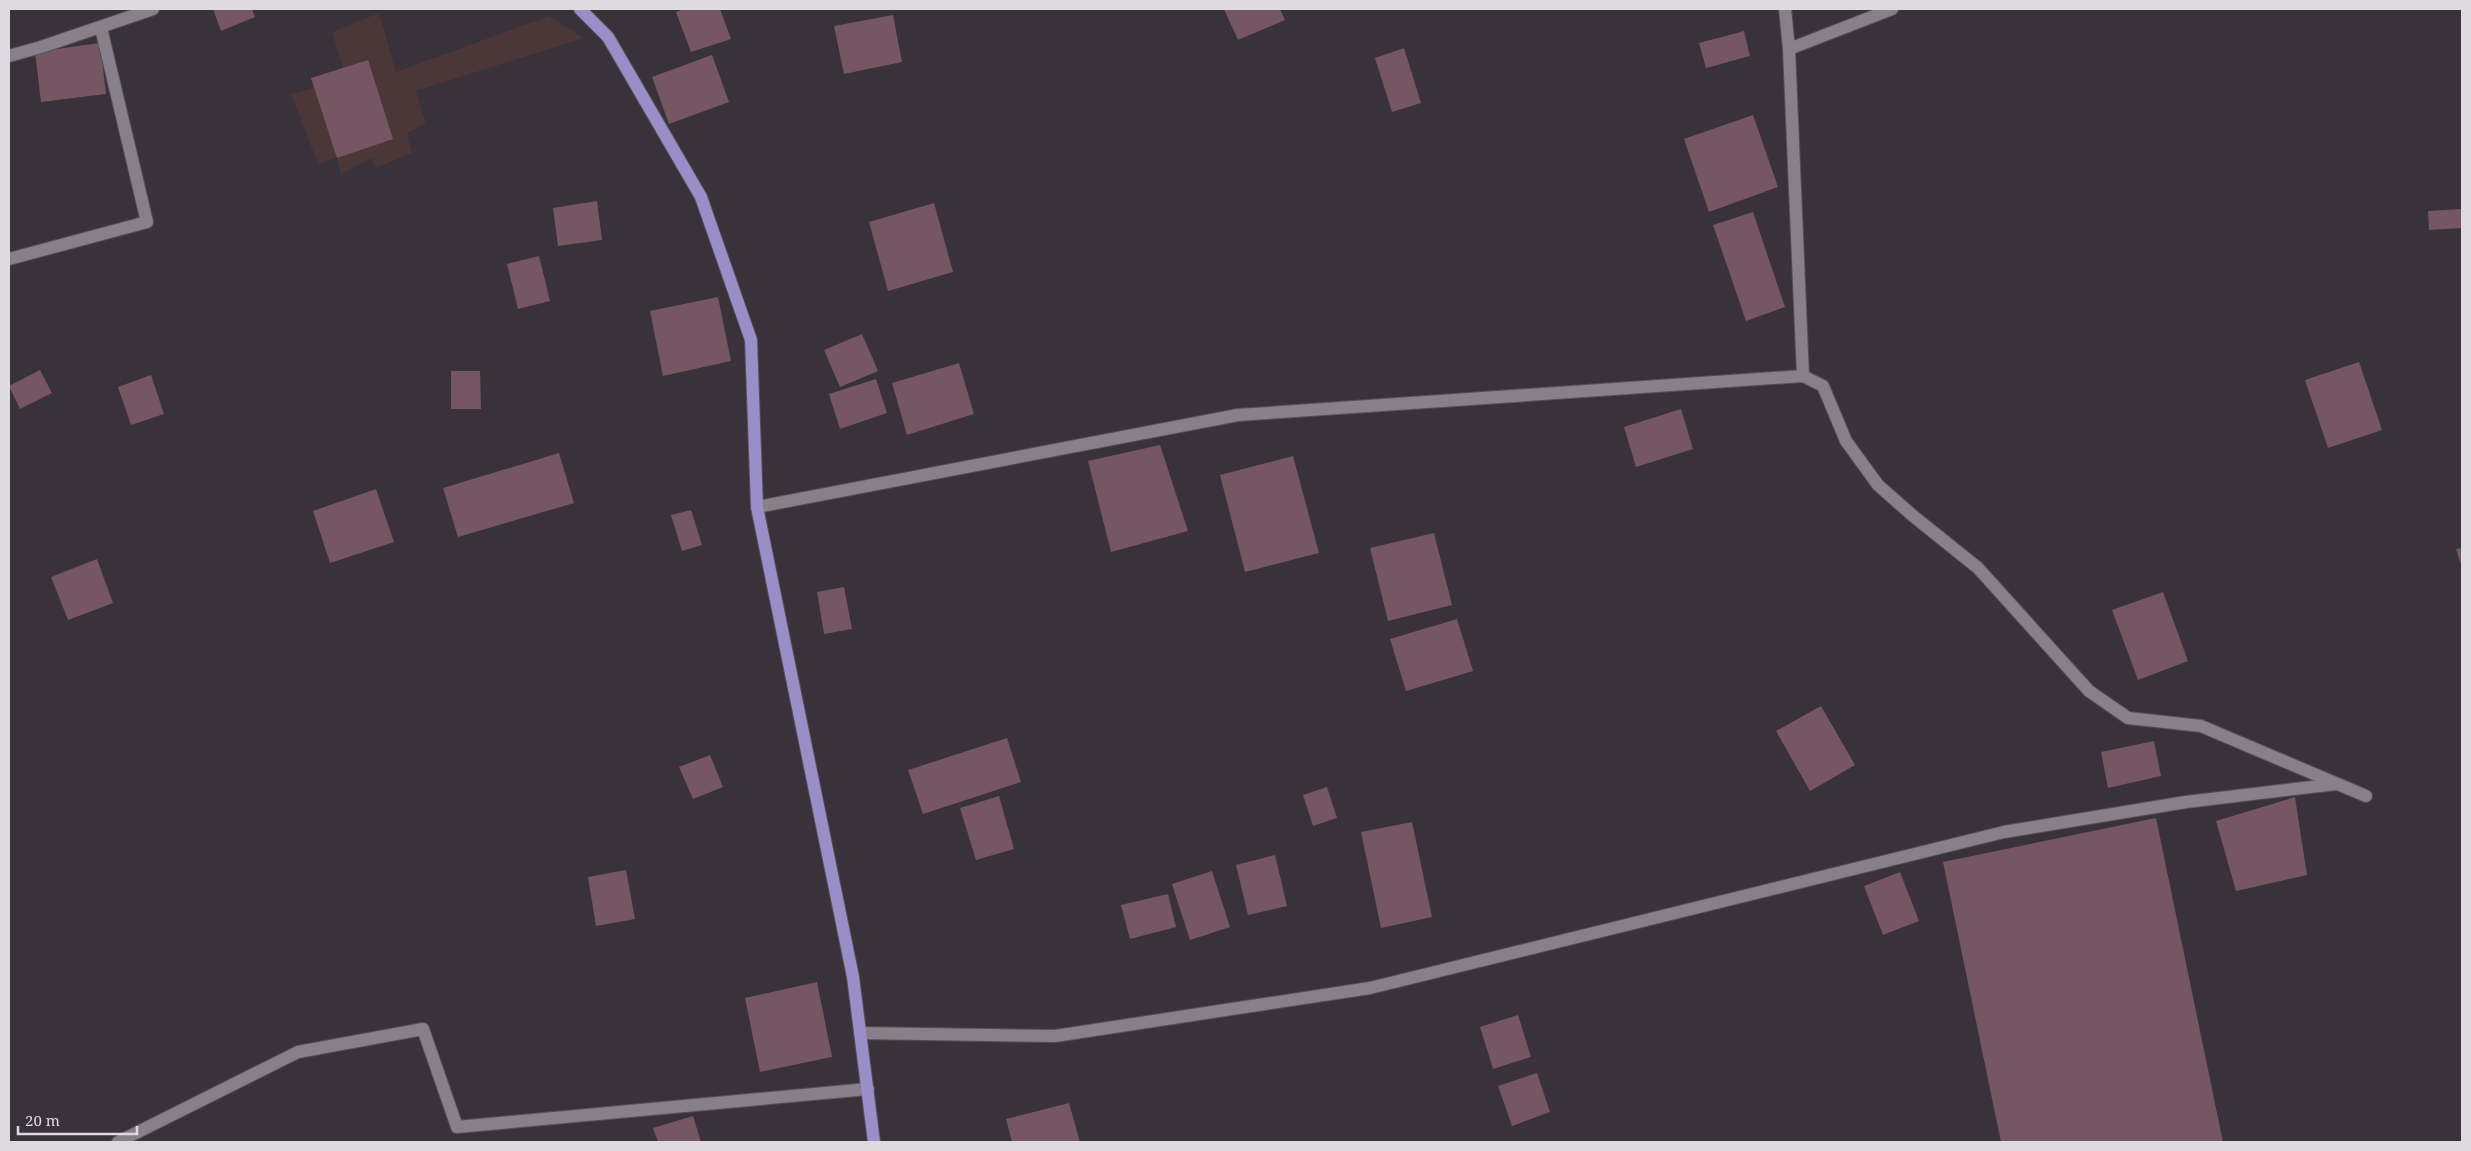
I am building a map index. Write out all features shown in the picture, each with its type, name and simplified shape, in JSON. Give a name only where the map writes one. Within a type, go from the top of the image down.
[{"type":"main road","points":[[580,9],[608,37],[701,197],[751,340],[757,507],[853,977],[874,1142]]},
{"type":"street","points":[[9,56],[101,28],[153,9]]},
{"type":"street","points":[[1785,9],[1789,49],[1802,376]]},
{"type":"street","points":[[1789,49],[1892,9]]},
{"type":"street","points":[[9,259],[147,222],[101,28]]},
{"type":"street","points":[[757,507],[1238,415],[1802,376],[1823,386],[1846,441],[1878,485],[1978,568],[2089,691],[2128,718],[2202,726],[2366,796]]},
{"type":"street","points":[[860,1033],[1055,1036],[1370,988],[2004,832],[2186,802],[2336,784]]},
{"type":"street","points":[[118,1142],[298,1052],[423,1029],[457,1127],[868,1088]]},
{"type":"shaded area","points":[[379,13],[396,72],[549,16],[584,38],[416,91],[426,124],[407,133],[412,153],[376,168],[372,158],[341,174],[337,157],[318,164],[291,94],[346,79],[332,32]]},
{"type":"building","points":[[213,9],[252,9],[255,17],[221,31]]},
{"type":"building","points":[[684,9],[720,9],[731,39],[691,52],[676,12]]},
{"type":"building","points":[[1224,9],[1280,9],[1285,20],[1238,40]]},
{"type":"building","points":[[893,15],[902,62],[844,74],[834,26]]},
{"type":"building","points":[[1744,31],[1750,56],[1706,68],[1699,43]]},
{"type":"building","points":[[100,43],[106,94],[41,102],[35,52]]},
{"type":"building","points":[[1404,48],[1421,103],[1392,112],[1375,58]]},
{"type":"building","points":[[712,55],[729,102],[669,124],[652,77]]},
{"type":"building","points":[[368,60],[393,139],[337,158],[311,78]]},
{"type":"building","points":[[1753,115],[1778,187],[1709,212],[1684,139]]},
{"type":"building","points":[[597,201],[602,240],[558,246],[553,208]]},
{"type":"building","points":[[934,203],[953,272],[888,291],[869,222]]},
{"type":"building","points":[[2462,209],[2462,228],[2429,230],[2428,211]]},
{"type":"building","points":[[1753,212],[1785,307],[1746,321],[1713,225]]},
{"type":"building","points":[[539,256],[550,301],[518,309],[507,264]]},
{"type":"building","points":[[718,297],[731,361],[663,376],[650,311]]},
{"type":"building","points":[[862,334],[878,371],[840,387],[824,350]]},
{"type":"building","points":[[2359,362],[2382,430],[2328,448],[2305,380]]},
{"type":"building","points":[[959,363],[974,414],[907,435],[892,383]]},
{"type":"building","points":[[40,370],[52,393],[20,409],[9,386]]},
{"type":"building","points":[[451,371],[480,371],[481,409],[451,409]]},
{"type":"building","points":[[151,375],[164,414],[131,425],[118,387]]},
{"type":"building","points":[[876,379],[887,413],[840,429],[829,394]]},
{"type":"building","points":[[1681,409],[1693,449],[1636,467],[1624,427]]},
{"type":"building","points":[[1160,445],[1188,531],[1111,552],[1088,461]]},
{"type":"building","points":[[559,453],[574,503],[458,537],[443,488]]},
{"type":"building","points":[[1293,456],[1319,553],[1245,572],[1220,475]]},
{"type":"building","points":[[376,489],[394,542],[330,563],[313,511]]},
{"type":"building","points":[[691,510],[702,545],[682,551],[671,515]]},
{"type":"building","points":[[1434,533],[1452,605],[1388,621],[1370,548]]},
{"type":"building","points":[[2462,548],[2462,568],[2456,549]]},
{"type":"building","points":[[97,559],[113,603],[68,620],[51,577]]},
{"type":"building","points":[[844,587],[852,629],[824,634],[817,592]]},
{"type":"building","points":[[2163,592],[2188,661],[2138,680],[2112,610]]},
{"type":"building","points":[[1457,619],[1473,671],[1406,691],[1390,639]]},
{"type":"building","points":[[1821,706],[1855,765],[1810,791],[1776,731]]},
{"type":"building","points":[[1007,738],[1021,782],[923,814],[908,770]]},
{"type":"building","points":[[2154,741],[2161,776],[2108,788],[2101,752]]},
{"type":"building","points":[[710,755],[723,787],[693,799],[679,767]]},
{"type":"building","points":[[1327,787],[1337,818],[1313,826],[1303,795]]},
{"type":"building","points":[[999,796],[1014,849],[976,860],[960,808]]},
{"type":"building","points":[[2295,797],[2307,875],[2236,891],[2216,821]]},
{"type":"building","points":[[2156,818],[2223,1142],[2001,1142],[1943,862]]},
{"type":"building","points":[[1412,822],[1432,917],[1381,928],[1361,832]]},
{"type":"building","points":[[1275,855],[1287,906],[1248,915],[1236,865]]},
{"type":"building","points":[[626,870],[635,919],[596,926],[588,877]]},
{"type":"building","points":[[1212,871],[1230,927],[1190,940],[1172,884]]},
{"type":"building","points":[[1900,872],[1919,921],[1883,935],[1864,886]]},
{"type":"building","points":[[1168,894],[1176,927],[1130,939],[1121,905]]},
{"type":"building","points":[[817,982],[832,1057],[760,1072],[745,998]]},
{"type":"building","points":[[1518,1015],[1531,1057],[1493,1069],[1480,1027]]},
{"type":"building","points":[[1537,1073],[1550,1112],[1512,1126],[1498,1086]]},
{"type":"building","points":[[1069,1103],[1080,1142],[1012,1142],[1006,1119]]},
{"type":"building","points":[[693,1116],[701,1142],[658,1142],[653,1128]]}]
